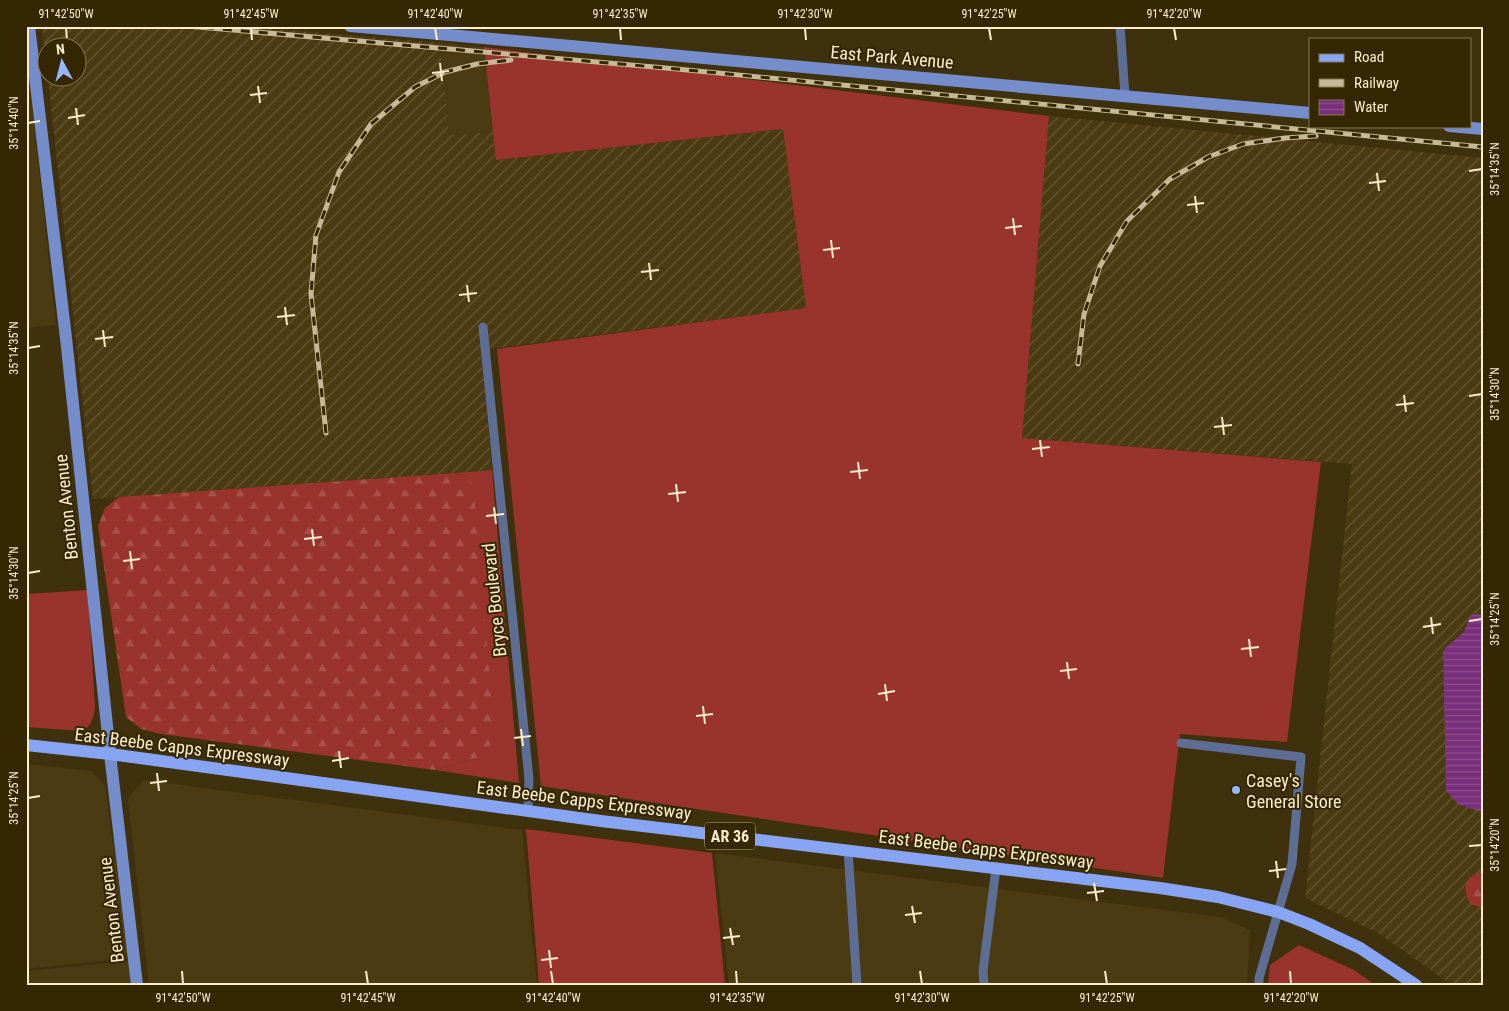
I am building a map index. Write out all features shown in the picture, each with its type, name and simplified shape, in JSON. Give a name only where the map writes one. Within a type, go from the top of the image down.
[{"type":"main road","name":"East Beebe Capps Expressway","points":[[26,745],[110,754],[528,811],[1160,888],[1218,898],[1278,912],[1309,924],[1360,948],[1416,985]]},
{"type":"street","name":"Benton Avenue","points":[[29,26],[66,338],[110,754],[137,985]]},
{"type":"street","name":"East Park Avenue","points":[[350,26],[1309,113]]},
{"type":"street","points":[[1120,26],[1125,95]]},
{"type":"street","points":[[1466,128],[1483,130]]},
{"type":"street","name":"Bryce Boulevard","points":[[483,327],[528,779],[528,811]]},
{"type":"street","points":[[1181,743],[1301,757],[1292,864],[1259,985]]},
{"type":"street","points":[[848,850],[857,985]]},
{"type":"street","points":[[984,985],[982,971],[996,868]]},
{"type":"shaded area","points":[[42,26],[240,26],[440,43],[449,135],[493,132],[497,160],[783,129],[806,308],[481,350],[492,470],[93,499],[49,88],[88,88],[88,38],[43,38]]},
{"type":"shaded area","points":[[440,43],[484,47],[493,132],[449,135]]},
{"type":"shaded area","points":[[26,51],[56,325],[26,328]]},
{"type":"shaded area","points":[[1049,116],[1483,158],[1483,985],[1452,985],[1378,933],[1305,898],[1352,464],[1022,438]]},
{"type":"shaded area","points":[[26,764],[92,771],[105,786],[129,958],[26,969]]},
{"type":"shaded area","points":[[143,780],[522,830],[537,985],[149,985],[128,799]]},
{"type":"shaded area","points":[[715,853],[1220,917],[1250,930],[1247,985],[729,985]]},
{"type":"shaded area","points":[[129,961],[131,985],[26,985],[26,971]]},
{"type":"green space","points":[[484,47],[1049,116],[1022,438],[1321,462],[1287,742],[1180,734],[1163,878],[541,786],[497,349],[806,308],[783,129],[496,160]]},
{"type":"green space","points":[[492,470],[519,783],[435,770],[477,758],[470,478],[454,473]]},
{"type":"green space","points":[[454,473],[470,478],[474,494],[495,740],[477,758],[435,770],[161,734],[141,729],[126,717],[98,526],[105,508],[119,497]]},
{"type":"green space","points":[[88,590],[95,707],[92,721],[82,731],[26,727],[26,594]]},
{"type":"green space","points":[[526,829],[712,853],[725,985],[539,985]]},
{"type":"green space","points":[[1483,872],[1483,908],[1470,904],[1467,898],[1466,883],[1472,876]]},
{"type":"green space","points":[[1299,945],[1354,970],[1375,985],[1268,985],[1270,965]]},
{"type":"water","points":[[1478,614],[1483,616],[1483,812],[1459,805],[1446,791],[1443,650],[1464,632],[1470,616]]},
{"type":"railway","points":[[187,26],[677,69],[1483,147]]},
{"type":"railway","points":[[326,433],[311,294],[316,235],[339,172],[371,124],[415,87],[445,72],[477,64],[511,60]]},
{"type":"railway","points":[[1078,364],[1084,314],[1100,266],[1127,221],[1170,179],[1208,157],[1243,144],[1316,136]]},
{"type":"place","name":"Casey's General Store","points":[[1236,790]]}]
